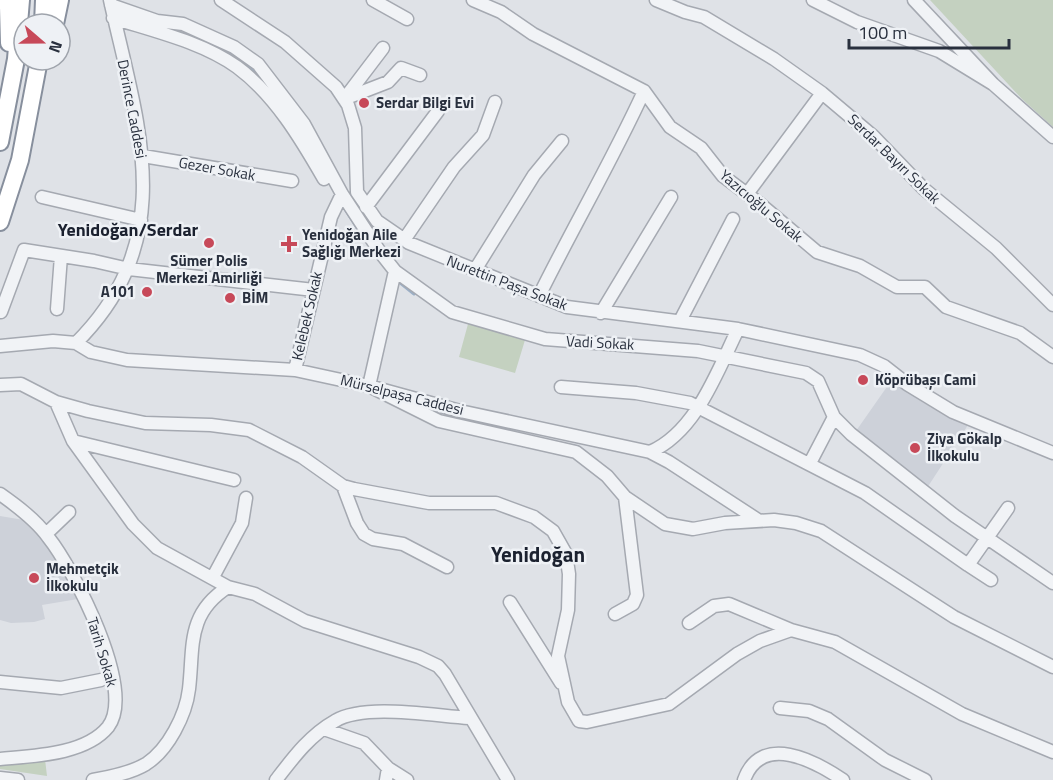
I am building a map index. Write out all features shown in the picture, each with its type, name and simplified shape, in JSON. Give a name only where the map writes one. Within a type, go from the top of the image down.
[{"type":"highway","points":[[0,142],[10,97],[10,2]]},
{"type":"highway","points":[[25,140],[37,72]]},
{"type":"highway","points":[[0,222],[43,72]]},
{"type":"street","name":"Nurettin Paşa Sokak","points":[[221,0],[303,57],[324,74],[344,99],[355,128],[355,181],[359,195],[377,221],[404,240],[567,307],[738,329],[836,349],[874,360],[907,384],[953,412],[1053,453]]},
{"type":"street","points":[[373,0],[407,19]]},
{"type":"street","name":"Yazıcıoğlu Sokak","points":[[473,0],[493,9],[533,34],[644,91],[670,127],[701,148],[723,176],[817,252],[860,266],[897,287],[925,287],[946,307],[1020,333],[1053,357]]},
{"type":"street","name":"Serdar Bayırı Sokak","points":[[656,0],[677,5],[704,16],[774,58],[822,93],[873,136],[924,189],[996,248],[1053,305]]},
{"type":"street","points":[[813,0],[857,22],[939,51],[993,84]]},
{"type":"street","points":[[914,0],[993,84],[1053,137]]},
{"type":"street","name":"Derince Caddesi","points":[[76,343],[117,293],[129,269],[141,220],[143,156],[110,2]]},
{"type":"street","name":"Vadi Sokak","points":[[110,2],[156,21],[183,24],[244,54],[267,74],[293,108],[344,198],[395,271],[459,315],[545,339],[657,346],[724,356],[813,376],[823,388],[834,417]]},
{"type":"street","points":[[113,18],[179,40],[235,65],[269,99],[298,136],[324,179]]},
{"type":"street","points":[[344,99],[383,48]]},
{"type":"street","points":[[235,65],[244,54]]},
{"type":"street","points":[[344,99],[388,82],[401,68],[420,75]]},
{"type":"street","points":[[539,296],[573,226],[617,149],[644,91]]},
{"type":"street","points":[[747,194],[822,93]]},
{"type":"street","points":[[404,240],[454,166],[483,135],[495,102]]},
{"type":"street","points":[[366,207],[438,111]]},
{"type":"street","points":[[475,270],[522,192],[562,141]]},
{"type":"street","name":"Gezer Sokak","points":[[143,156],[292,181]]},
{"type":"street","points":[[344,198],[359,195]]},
{"type":"street","points":[[42,196],[141,220]]},
{"type":"street","points":[[601,313],[671,197]]},
{"type":"street","name":"Kelebek Sokak","points":[[295,370],[332,212],[344,198]]},
{"type":"street","points":[[680,321],[733,219]]},
{"type":"street","points":[[1,312],[24,250],[129,269],[314,290]]},
{"type":"street","points":[[57,309],[61,256]]},
{"type":"street","points":[[395,271],[369,386],[419,413],[446,423],[576,452],[607,476],[625,497],[656,519],[686,530],[758,520],[796,523],[821,531],[954,617],[1053,667]]},
{"type":"street","points":[[650,452],[671,440],[698,407],[738,329]]},
{"type":"street","name":"Mürselpaşa Caddesi","points":[[0,346],[43,340],[76,343],[91,352],[127,360],[295,370],[369,386],[460,411],[650,452],[758,520]]},
{"type":"street","points":[[0,385],[21,384],[56,402],[154,424],[211,425],[249,430],[303,457],[343,486],[429,503],[496,503],[534,517],[547,525],[559,540],[568,564],[568,610],[558,656],[572,712],[583,723],[662,707],[760,640],[791,630]]},
{"type":"street","points":[[561,387],[655,395],[698,407],[873,497],[991,580]]},
{"type":"street","points":[[56,402],[73,441],[145,538],[165,553],[228,587],[255,594],[322,627],[409,654],[438,666],[508,780]]},
{"type":"street","points":[[810,463],[834,417],[876,454],[988,539],[1053,583]]},
{"type":"street","points":[[73,441],[234,480]]},
{"type":"street","points":[[343,486],[357,523],[364,534],[373,539],[403,544],[447,567]]},
{"type":"street","name":"Tarih Sokak","points":[[0,495],[46,534],[72,574],[93,620],[110,668],[115,707],[106,728],[76,746],[37,755],[0,759]]},
{"type":"street","points":[[615,614],[633,604],[637,595],[625,497]]},
{"type":"street","points":[[213,577],[242,523],[246,498]]},
{"type":"street","points":[[968,565],[1008,508]]},
{"type":"street","points":[[46,534],[69,512]]},
{"type":"street","points":[[93,780],[140,767],[163,746],[187,704],[195,625],[213,599],[228,587]]},
{"type":"street","points":[[510,602],[564,686]]},
{"type":"street","points":[[689,623],[714,606],[729,604],[791,630],[835,642],[962,714],[1053,752]]},
{"type":"street","points":[[0,682],[61,688],[101,680]]},
{"type":"street","points":[[780,708],[809,711],[828,719],[869,750],[919,778]]},
{"type":"street","points":[[276,780],[297,753],[324,729],[344,717],[365,713],[469,718]]},
{"type":"street","points":[[324,729],[364,743],[387,774],[407,780]]},
{"type":"street","points":[[744,780],[749,768],[759,759],[785,753],[816,763],[843,780]]},
{"type":"street","points":[[0,778],[18,780]]},
{"type":"street","points":[[897,780],[919,778]]},
{"type":"shaded area","name":"Ziya Gökalp İlkokulu","points":[[891,381],[924,403],[968,425],[927,488],[856,431]]},
{"type":"shaded area","name":"Mehmetçik İlkokulu","points":[[0,516],[24,520],[40,533],[78,599],[42,605],[45,619],[34,622],[11,623],[0,620]]},
{"type":"green space","points":[[930,0],[1053,0],[1053,127],[1022,99]]},
{"type":"green space","points":[[468,324],[525,340],[515,373],[459,357]]},
{"type":"green space","points":[[45,759],[47,776],[0,769],[0,765]]},
{"type":"waterway","points":[[190,34],[231,54],[260,76]]},
{"type":"waterway","points":[[343,206],[359,231]]},
{"type":"waterway","points":[[399,282],[414,294]]},
{"type":"place","name":"Serdar Bilgi Evi","points":[[364,103]]},
{"type":"place","name":"Sümer Polis Merkezi Amirliği","points":[[209,243]]},
{"type":"place","name":"Yenidoğan Aile Sağlığı Merkezi","points":[[289,244]]},
{"type":"place","name":"A101","points":[[147,292]]},
{"type":"place","name":"BİM","points":[[230,298]]},
{"type":"place","name":"Köprübaşı Cami","points":[[863,380]]},
{"type":"place","name":"Ziya Gökalp İlkokulu","points":[[915,448]]},
{"type":"place","name":"Mehmetçik İlkokulu","points":[[34,578]]},
{"type":"district","name":"Yenidoğan/Serdar","points":[[128,230]]},
{"type":"district","name":"Yenidoğan","points":[[538,555]]}]
